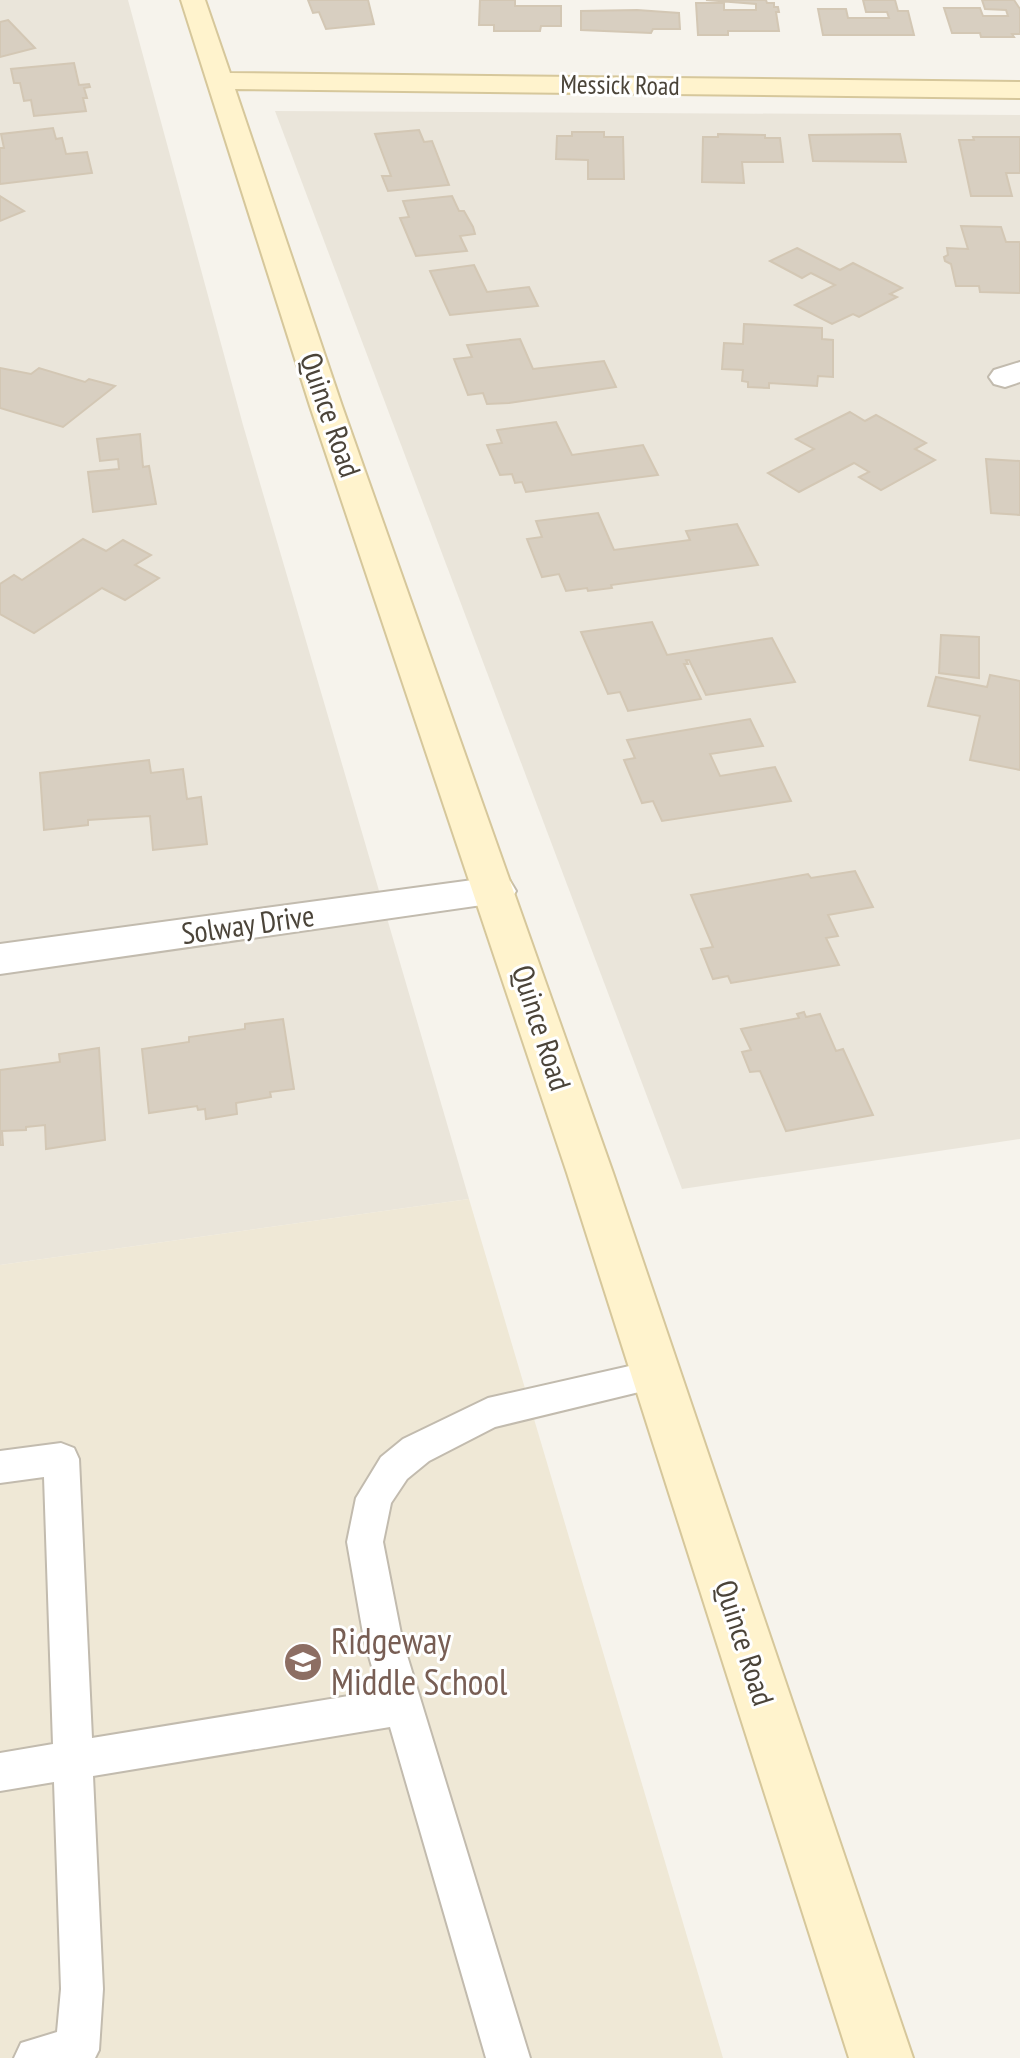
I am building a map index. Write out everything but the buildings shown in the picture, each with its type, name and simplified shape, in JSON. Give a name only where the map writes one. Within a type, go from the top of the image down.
[{"type":"main road","name":"Quince Road","points":[[193,0],[326,406],[495,891],[881,2058]]},
{"type":"main road","name":"Messick Road","points":[[219,81],[1020,90]]},
{"type":"street","name":"Solway Drive","points":[[0,959],[495,891]]},
{"type":"lane","points":[[508,2058],[383,1639],[365,1542],[374,1498],[394,1468],[416,1450],[488,1413],[656,1375]]},
{"type":"lane","points":[[0,1467],[61,1459],[82,1989],[77,2050],[36,2058]]},
{"type":"lane","points":[[0,1772],[403,1706]]},
{"type":"shaded area","points":[[0,0],[128,0],[243,425],[469,1199],[0,1265]]},
{"type":"shaded area","points":[[275,111],[1020,115],[1020,1139],[682,1189]]},
{"type":"shaded area","name":"Ridgeway Middle School","points":[[469,1199],[723,2058],[0,2058],[0,1265]]},
{"type":"place","name":"Ridgeway Middle School","points":[[303,1662]]}]
